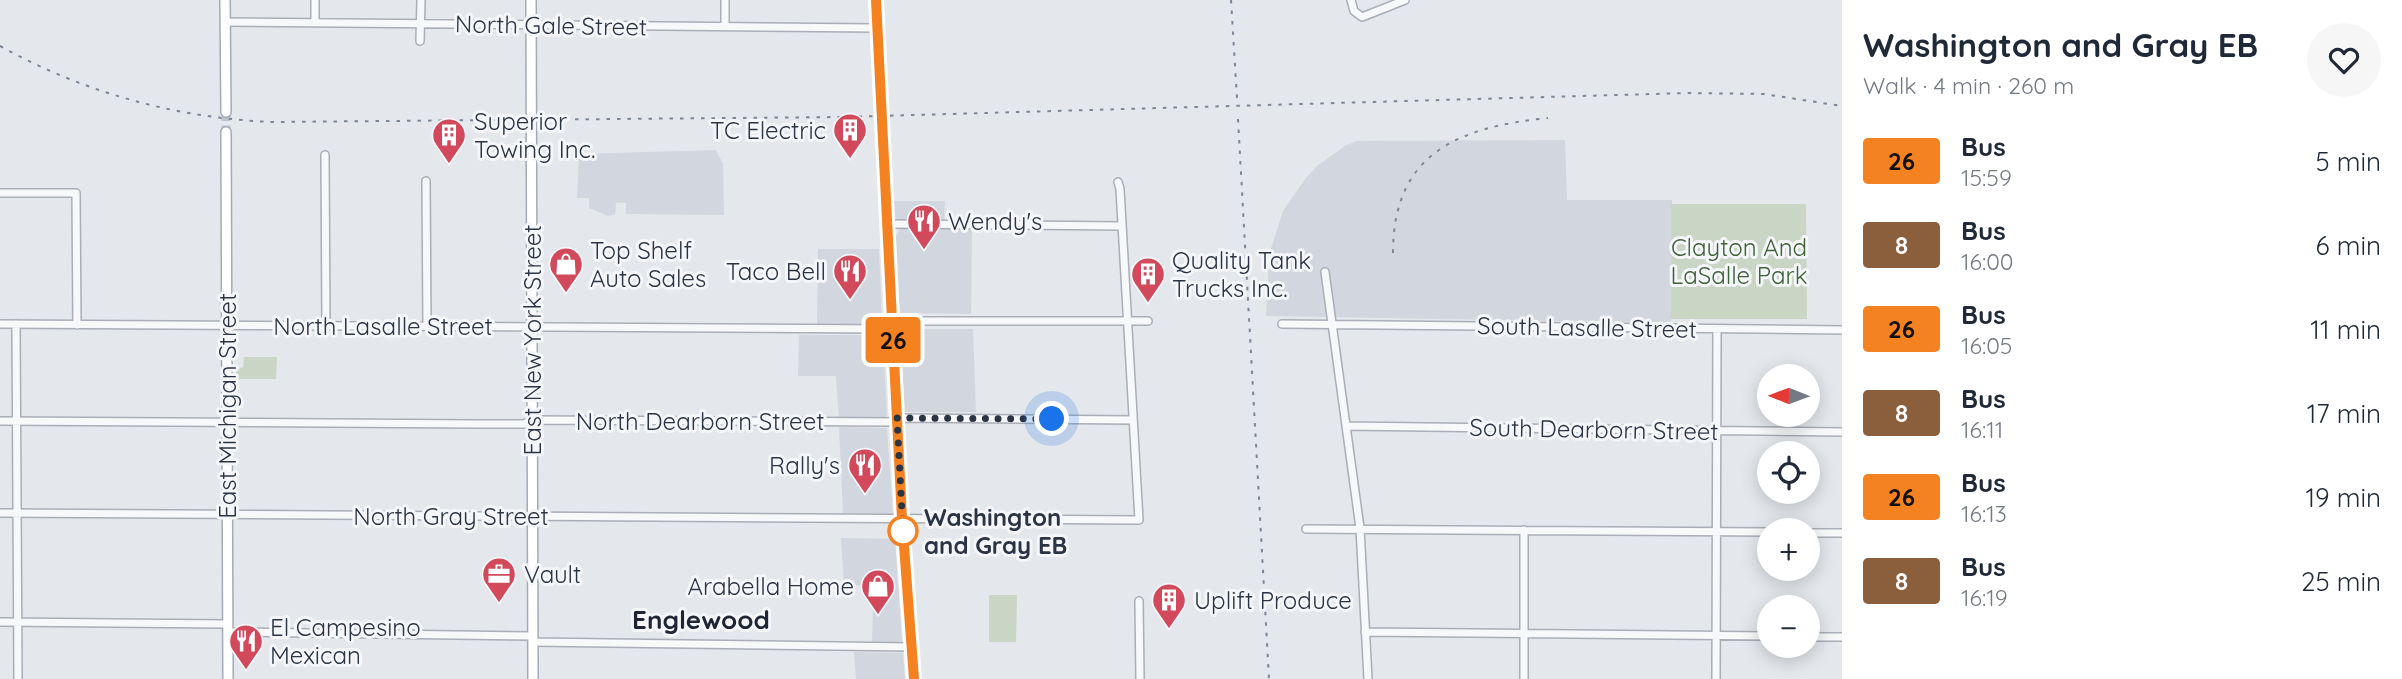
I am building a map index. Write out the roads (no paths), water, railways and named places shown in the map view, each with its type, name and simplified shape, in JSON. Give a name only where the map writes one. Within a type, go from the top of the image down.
[{"type":"main road","points":[[225,0],[226,112]]},
{"type":"main road","name":"East New York Street","points":[[531,0],[533,679]]},
{"type":"main road","points":[[876,0],[902,519],[914,679]]},
{"type":"main road","name":"East Michigan Street","points":[[226,132],[228,679]]},
{"type":"street","points":[[315,0],[315,22]]},
{"type":"street","points":[[421,0],[421,41]]},
{"type":"street","points":[[724,0],[724,26]]},
{"type":"street","points":[[1351,0],[1354,11],[1362,16],[1405,0]]},
{"type":"street","name":"North Gale Street","points":[[225,22],[877,28]]},
{"type":"street","points":[[324,155],[326,326]]},
{"type":"street","points":[[426,181],[427,327]]},
{"type":"street","points":[[897,420],[1133,420],[1118,182]]},
{"type":"street","points":[[0,193],[76,193],[77,325]]},
{"type":"street","points":[[887,224],[1122,226]]},
{"type":"street","points":[[1325,272],[1360,528],[1368,679]]},
{"type":"street","points":[[892,325],[1148,321]]},
{"type":"street","name":"North Lasalle Street","points":[[0,324],[427,327],[892,325]]},
{"type":"street","points":[[16,324],[18,679]]},
{"type":"street","name":"South Lasalle Street","points":[[1282,324],[1842,330]]},
{"type":"street","points":[[1716,679],[1717,329]]},
{"type":"street","name":"North Dearborn Street","points":[[0,421],[524,424],[532,420],[897,420]]},
{"type":"street","name":"North Gray Street","points":[[0,513],[1139,520],[1133,420]]},
{"type":"street","name":"South Dearborn Street","points":[[1346,426],[1842,432]]},
{"type":"street","points":[[1306,529],[1757,532]]},
{"type":"street","points":[[1524,530],[1524,679]]},
{"type":"street","points":[[1820,533],[1842,533]]},
{"type":"street","points":[[1139,601],[1140,679]]},
{"type":"street","points":[[0,622],[533,639],[912,647]]},
{"type":"street","points":[[1365,632],[1757,636]]},
{"type":"street","points":[[1820,637],[1842,637]]},
{"type":"tunnel","points":[[226,112],[226,132]]},
{"type":"railway","points":[[1231,0],[1237,98]]},
{"type":"railway","points":[[0,46],[65,77],[132,100],[201,115],[272,122],[844,117],[1687,93],[1764,94],[1842,106]]},
{"type":"railway","points":[[1393,253],[1396,219],[1405,191],[1419,168],[1438,151],[1460,138],[1487,129],[1548,118]]},
{"type":"railway","points":[[1238,119],[1269,679]]},
{"type":"place","name":"TC Electric","points":[[850,160]]},
{"type":"place","name":"Superior Towing Inc.","points":[[449,165]]},
{"type":"place","name":"Wendy's","points":[[924,251]]},
{"type":"place","name":"Top Shelf Auto Sales","points":[[566,294]]},
{"type":"place","name":"Taco Bell","points":[[850,301]]},
{"type":"place","name":"Quality Tank Trucks Inc.","points":[[1148,304]]},
{"type":"place","name":"Rally's","points":[[865,495]]},
{"type":"place","name":"Washington and Gray EB","points":[[903,531]]},
{"type":"place","name":"Vault","points":[[499,604]]},
{"type":"place","name":"Arabella Home","points":[[878,616]]},
{"type":"place","name":"Uplift Produce","points":[[1169,630]]},
{"type":"place","name":"El Campesino Mexican","points":[[246,671]]},
{"type":"district","name":"Englewood","points":[[701,619]]},
{"type":"park label","name":"Clayton And LaSalle Park","points":[[1739,261]]}]
